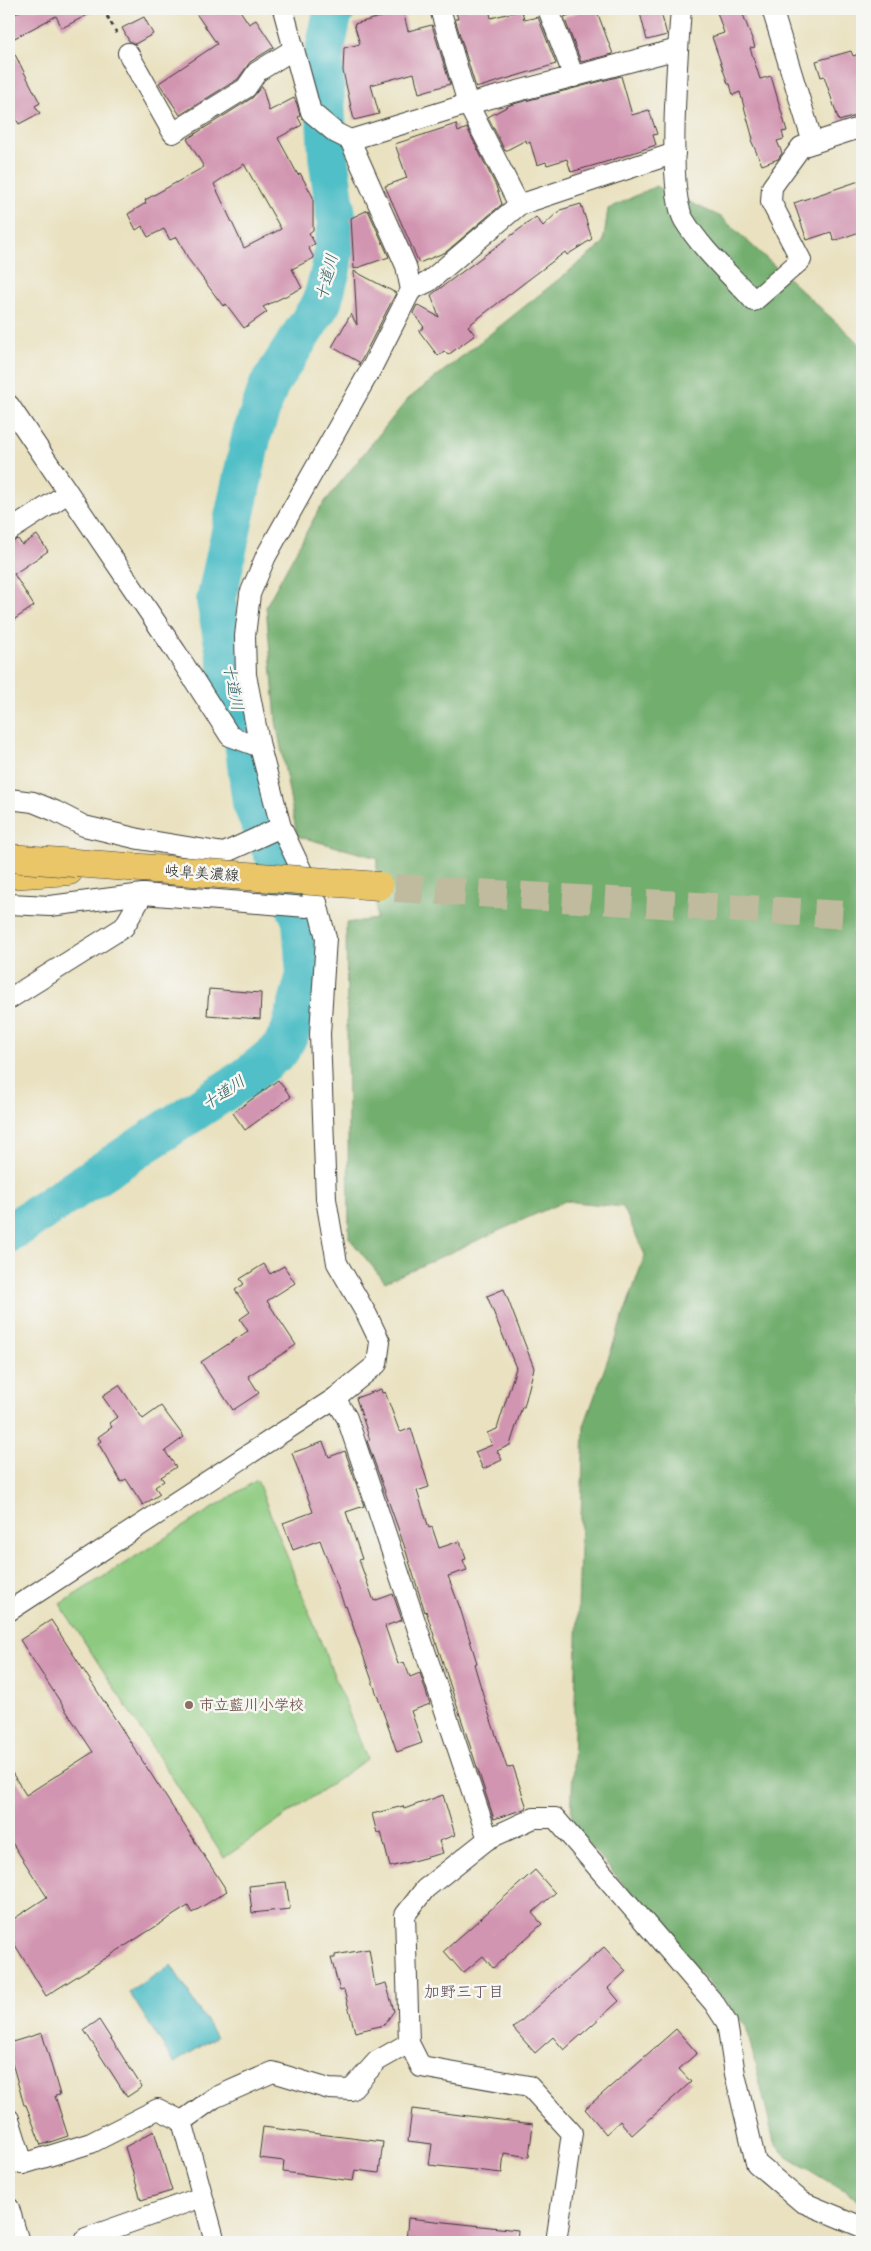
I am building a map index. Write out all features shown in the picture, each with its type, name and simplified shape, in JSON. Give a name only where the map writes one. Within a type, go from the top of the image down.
[{"type":"main road","name":"岐阜美濃線","points":[[9,858],[387,887]]},
{"type":"main road","points":[[9,875],[123,867]]},
{"type":"street","points":[[283,9],[311,112],[343,136],[406,266],[411,290]]},
{"type":"street","points":[[440,9],[468,104],[519,205]]},
{"type":"street","points":[[548,9],[574,77]]},
{"type":"street","points":[[681,9],[675,153],[677,198],[684,219],[700,242],[754,301],[802,260],[771,202],[772,187],[802,146],[862,127]]},
{"type":"street","points":[[772,9],[813,143]]},
{"type":"street","points":[[128,53],[173,133],[246,88],[257,72],[294,48]]},
{"type":"street","points":[[343,136],[678,49]]},
{"type":"street","points":[[9,1612],[335,1398],[377,1364],[380,1342],[337,1263],[326,1199],[320,1034],[326,938],[318,904],[271,832],[251,744],[245,636],[250,594],[266,556],[372,367],[411,290],[428,282],[519,205],[675,153]]},
{"type":"street","points":[[9,405],[230,736],[251,744]]},
{"type":"street","points":[[9,531],[68,493]]},
{"type":"street","points":[[9,799],[33,802],[55,810],[84,826],[139,839],[224,853]]},
{"type":"street","points":[[9,999],[124,927],[153,895],[224,853],[271,832]]},
{"type":"street","points":[[9,904],[50,906],[153,895],[307,907],[318,904]]},
{"type":"street","points":[[335,1398],[347,1418],[488,1840]]},
{"type":"street","points":[[556,2242],[572,2133],[529,2086],[421,2067],[409,2043],[405,1915],[425,1889],[488,1840],[534,1818],[555,1818],[714,2003],[727,2023],[735,2074],[756,2163],[802,2202],[862,2227]]},
{"type":"street","points":[[182,2121],[214,2098],[273,2072],[329,2089],[352,2090],[378,2061],[409,2043]]},
{"type":"street","points":[[9,2119],[16,2162],[91,2144],[158,2109],[182,2121],[215,2242]]},
{"type":"street","points":[[88,2242],[86,2238],[202,2197]]},
{"type":"street","points":[[9,2208],[19,2242]]},
{"type":"path","points":[[103,9],[128,53]]},
{"type":"green space","points":[[656,186],[721,217],[862,346],[862,2202],[786,2156],[774,2142],[746,2026],[571,1824],[584,1426],[645,1255],[623,1207],[565,1201],[385,1282],[349,1238],[346,923],[376,919],[377,858],[297,836],[276,721],[266,606],[319,509],[407,400],[603,244],[608,209]]},
{"type":"green space","points":[[257,1480],[367,1759],[224,1858],[60,1604]]},
{"type":"water","points":[[171,1965],[216,2037],[174,2063],[129,1992]]},
{"type":"building","points":[[24,9],[99,9],[62,28],[56,16],[9,41],[9,17]]},
{"type":"building","points":[[193,9],[239,9],[249,24],[256,20],[274,47],[250,62],[238,79],[180,115],[159,83],[217,44]]},
{"type":"building","points":[[455,9],[489,9],[491,18],[522,10],[524,20],[538,17],[556,64],[476,88],[455,19],[458,19]]},
{"type":"building","points":[[586,9],[596,9],[613,54],[581,62],[564,17]]},
{"type":"building","points":[[639,9],[660,9],[667,35],[647,40]]},
{"type":"building","points":[[716,9],[741,9],[755,47],[750,48],[760,79],[771,76],[787,131],[782,132],[784,139],[777,141],[782,153],[778,159],[762,165],[751,140],[753,139],[740,92],[733,95],[712,37],[724,33]]},
{"type":"building","points":[[403,11],[408,31],[432,25],[450,84],[419,93],[414,73],[371,85],[379,114],[354,120],[343,71],[344,48],[360,44],[354,24]]},
{"type":"building","points":[[144,17],[153,34],[135,44],[129,41],[122,28]]},
{"type":"building","points":[[9,43],[40,103],[35,106],[40,113],[19,124],[16,119],[9,123]]},
{"type":"building","points":[[851,51],[853,56],[862,53],[862,114],[839,121],[824,76],[821,77],[816,61]]},
{"type":"building","points":[[621,76],[632,115],[649,110],[657,134],[653,135],[656,145],[609,161],[571,172],[567,159],[547,165],[546,162],[537,165],[530,142],[527,144],[526,140],[505,151],[488,117],[510,105]]},
{"type":"building","points":[[262,86],[269,111],[294,98],[297,104],[300,116],[298,117],[302,125],[278,138],[298,175],[300,173],[313,197],[313,230],[309,233],[315,244],[308,247],[314,258],[292,269],[302,288],[263,307],[267,312],[244,328],[226,304],[223,306],[189,260],[177,237],[170,240],[164,229],[148,237],[142,226],[136,230],[128,214],[146,203],[145,200],[204,167],[187,139],[252,98]],"holes":[[[244,164],[281,229],[244,248],[214,184]]]},
{"type":"building","points":[[456,124],[458,132],[467,128],[496,186],[502,204],[446,252],[419,263],[385,186],[407,178],[395,144]]},
{"type":"building","points":[[862,180],[862,231],[834,241],[831,232],[807,240],[794,203]]},
{"type":"building","points":[[581,204],[592,239],[567,255],[565,252],[528,280],[468,326],[475,335],[448,355],[444,351],[438,356],[419,331],[424,327],[413,313],[417,305],[439,317],[431,295],[536,217],[543,226],[560,210]]},
{"type":"building","points":[[368,210],[389,257],[354,269],[351,218]]},
{"type":"building","points":[[354,271],[396,293],[359,365],[359,362],[332,347],[351,314],[357,325]]},
{"type":"building","points":[[37,535],[48,551],[14,574],[34,606],[9,623],[9,543],[18,539],[22,545]]},
{"type":"building","points":[[209,989],[261,993],[260,1019],[207,1015]]},
{"type":"building","points":[[278,1080],[291,1097],[245,1130],[233,1113]]},
{"type":"building","points":[[264,1264],[270,1274],[284,1266],[295,1283],[267,1301],[296,1345],[248,1376],[259,1393],[233,1410],[201,1362],[248,1331],[240,1319],[250,1312],[235,1290],[244,1284],[240,1279]]},
{"type":"building","points":[[504,1289],[534,1368],[524,1407],[522,1407],[510,1445],[497,1451],[502,1460],[483,1469],[475,1452],[492,1445],[487,1433],[497,1429],[516,1368],[487,1296]]},
{"type":"building","points":[[119,1385],[143,1419],[161,1406],[184,1437],[165,1451],[176,1467],[161,1477],[164,1481],[155,1487],[160,1494],[143,1505],[126,1479],[121,1482],[98,1443],[101,1441],[98,1437],[112,1427],[109,1423],[117,1417],[102,1396]]},
{"type":"building","points":[[381,1389],[382,1393],[385,1392],[399,1430],[401,1432],[411,1428],[429,1487],[417,1491],[429,1528],[432,1527],[439,1548],[460,1541],[466,1559],[463,1560],[467,1570],[448,1576],[477,1663],[474,1664],[507,1768],[513,1766],[527,1808],[494,1819],[404,1545],[367,1441],[370,1440],[356,1398]]},
{"type":"building","points":[[323,1442],[329,1457],[345,1451],[364,1506],[346,1512],[362,1559],[359,1560],[374,1601],[393,1594],[402,1620],[385,1626],[398,1664],[404,1662],[410,1677],[420,1673],[430,1704],[411,1711],[422,1743],[397,1752],[346,1606],[320,1540],[293,1550],[283,1523],[313,1512],[292,1453]]},
{"type":"building","points":[[51,1620],[227,1891],[192,1913],[188,1906],[46,1996],[9,1935],[9,1922],[47,1897],[9,1838],[9,1768],[26,1795],[93,1752],[20,1640]]},
{"type":"building","points":[[443,1795],[455,1835],[439,1841],[443,1853],[390,1867],[381,1832],[377,1833],[372,1814],[403,1806],[404,1809]]},
{"type":"building","points":[[535,1870],[555,1893],[532,1913],[542,1924],[493,1968],[483,1956],[463,1973],[444,1951]]},
{"type":"building","points":[[286,1882],[290,1909],[252,1913],[249,1886]]},
{"type":"building","points":[[604,1947],[626,1971],[608,1988],[619,2001],[564,2050],[553,2037],[535,2053],[513,2028]]},
{"type":"building","points":[[369,1949],[375,1986],[386,1983],[394,2011],[384,2025],[355,2032],[344,1990],[340,1991],[331,1958],[335,1958],[335,1955]]},
{"type":"building","points":[[99,2020],[142,2087],[127,2097],[84,2030]]},
{"type":"building","points":[[676,2029],[697,2053],[679,2069],[691,2082],[632,2135],[620,2121],[606,2134],[585,2109]]},
{"type":"building","points":[[42,2033],[60,2095],[55,2096],[68,2136],[41,2145],[26,2105],[24,2105],[9,2052],[9,2043]]},
{"type":"building","points":[[412,2109],[533,2124],[529,2157],[504,2153],[502,2173],[429,2165],[432,2144],[408,2141]]},
{"type":"building","points":[[263,2127],[383,2142],[379,2173],[355,2170],[353,2181],[283,2172],[284,2161],[259,2158]]},
{"type":"building","points":[[154,2131],[172,2191],[141,2200],[125,2147]]},
{"type":"building","points":[[408,2218],[518,2230],[517,2242],[406,2242]]},
{"type":"waterway","name":"十道川","points":[[9,1233],[245,1078],[280,1050],[290,1032],[306,975],[302,921],[252,803],[242,726],[238,718],[216,601],[252,434],[269,385],[322,302],[331,269],[337,223],[328,156],[323,59],[332,16],[336,9]]},
{"type":"tunnel","points":[[395,888],[862,916]]},
{"type":"place","name":"市立藍川小学校","points":[[189,1705]]},
{"type":"district","name":"加野三丁目","points":[[464,1991]]}]
